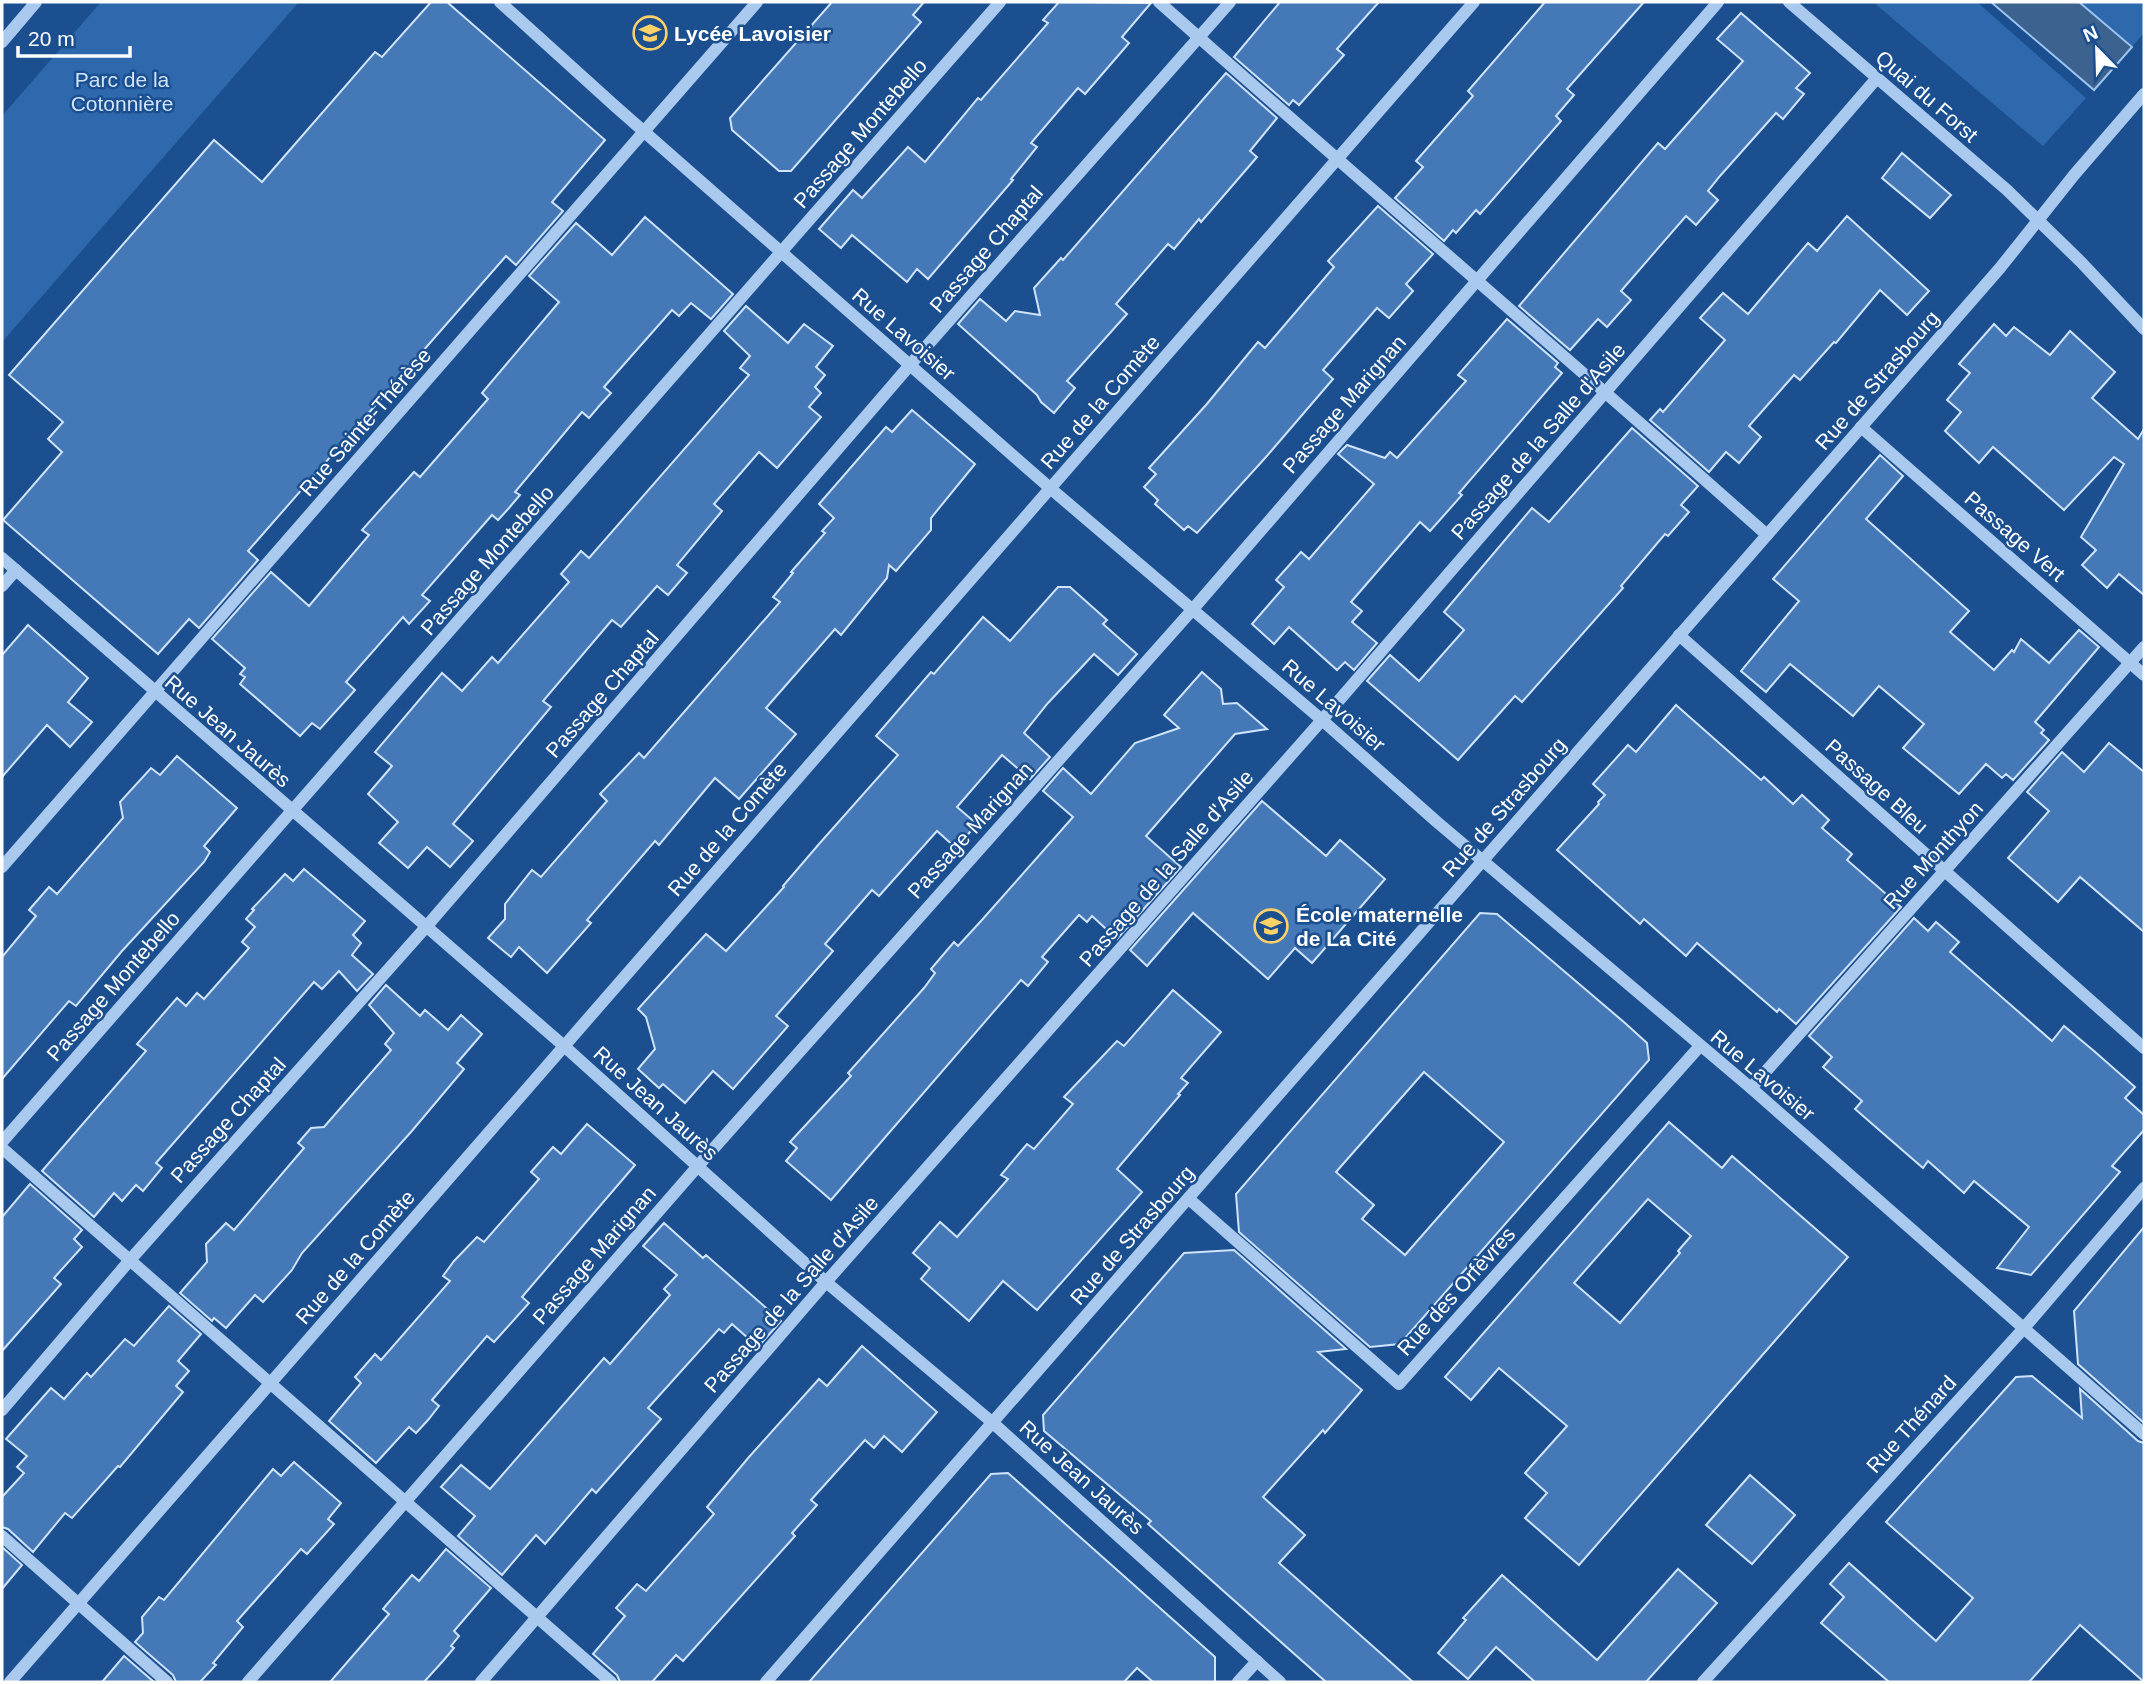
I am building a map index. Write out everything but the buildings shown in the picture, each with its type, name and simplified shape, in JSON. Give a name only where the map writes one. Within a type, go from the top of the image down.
[{"type":"street","points":[[2,42],[37,2]]},
{"type":"street","name":"Rue Lavoisier","points":[[500,2],[1050,488],[1751,1088],[2144,1434]]},
{"type":"street","name":"Rue Sainte-Thérèse","points":[[2,867],[757,2]]},
{"type":"street","name":"Passage Montebello","points":[[2,1142],[1000,2]]},
{"type":"street","points":[[1159,2],[1336,160],[1606,392],[1767,535]]},
{"type":"street","name":"Passage Chaptal","points":[[2,1410],[130,1260],[426,927],[910,365],[1230,2]]},
{"type":"street","name":"Rue de la Comète","points":[[10,1682],[1474,2]]},
{"type":"street","name":"Passage Marignan","points":[[248,1682],[698,1166],[1193,608],[1718,2]]},
{"type":"street","name":"Quai du Forst","points":[[1789,2],[2007,190],[2144,329]]},
{"type":"street","name":"Passage de la Salle d'Asile","points":[[481,1682],[826,1282],[1322,720],[1877,78]]},
{"type":"street","name":"Rue de Strasbourg","points":[[766,1682],[2000,268],[2074,175],[2144,94]]},
{"type":"street","name":"Passage Vert","points":[[1861,427],[2144,675]]},
{"type":"street","name":"Rue Jean Jaurès","points":[[2,558],[564,1046],[826,1282],[993,1423],[1280,1682]]},
{"type":"street","points":[[2,586],[16,570]]},
{"type":"street","name":"Passage Bleu","points":[[1679,635],[2144,1048]]},
{"type":"street","name":"Rue Monthyon","points":[[1751,1088],[2144,648]]},
{"type":"street","name":"Rue des Orfèvres","points":[[1189,1199],[1399,1384],[1700,1046]]},
{"type":"street","points":[[2,1148],[611,1682]]},
{"type":"street","name":"Rue Thénard","points":[[1703,1682],[2024,1328],[2144,1188]]},
{"type":"street","points":[[2,1536],[167,1682]]},
{"type":"street","points":[[1238,1682],[1257,1661]]},
{"type":"green space","name":"Parc de la Cotonnière","points":[[101,2],[299,2],[2,342],[2,116]]},
{"type":"green space","points":[[1873,2],[1977,2],[2086,98],[2043,146]]},
{"type":"green space","points":[[2079,2],[2144,2],[2144,33],[2132,47]]},
{"type":"shaded area","points":[[1991,2],[2079,2],[2132,47],[2094,90]]},
{"type":"place","name":"Lycée Lavoisier","points":[[650,33]]},
{"type":"place","name":"École maternelle de La Cité","points":[[1271,926]]}]
